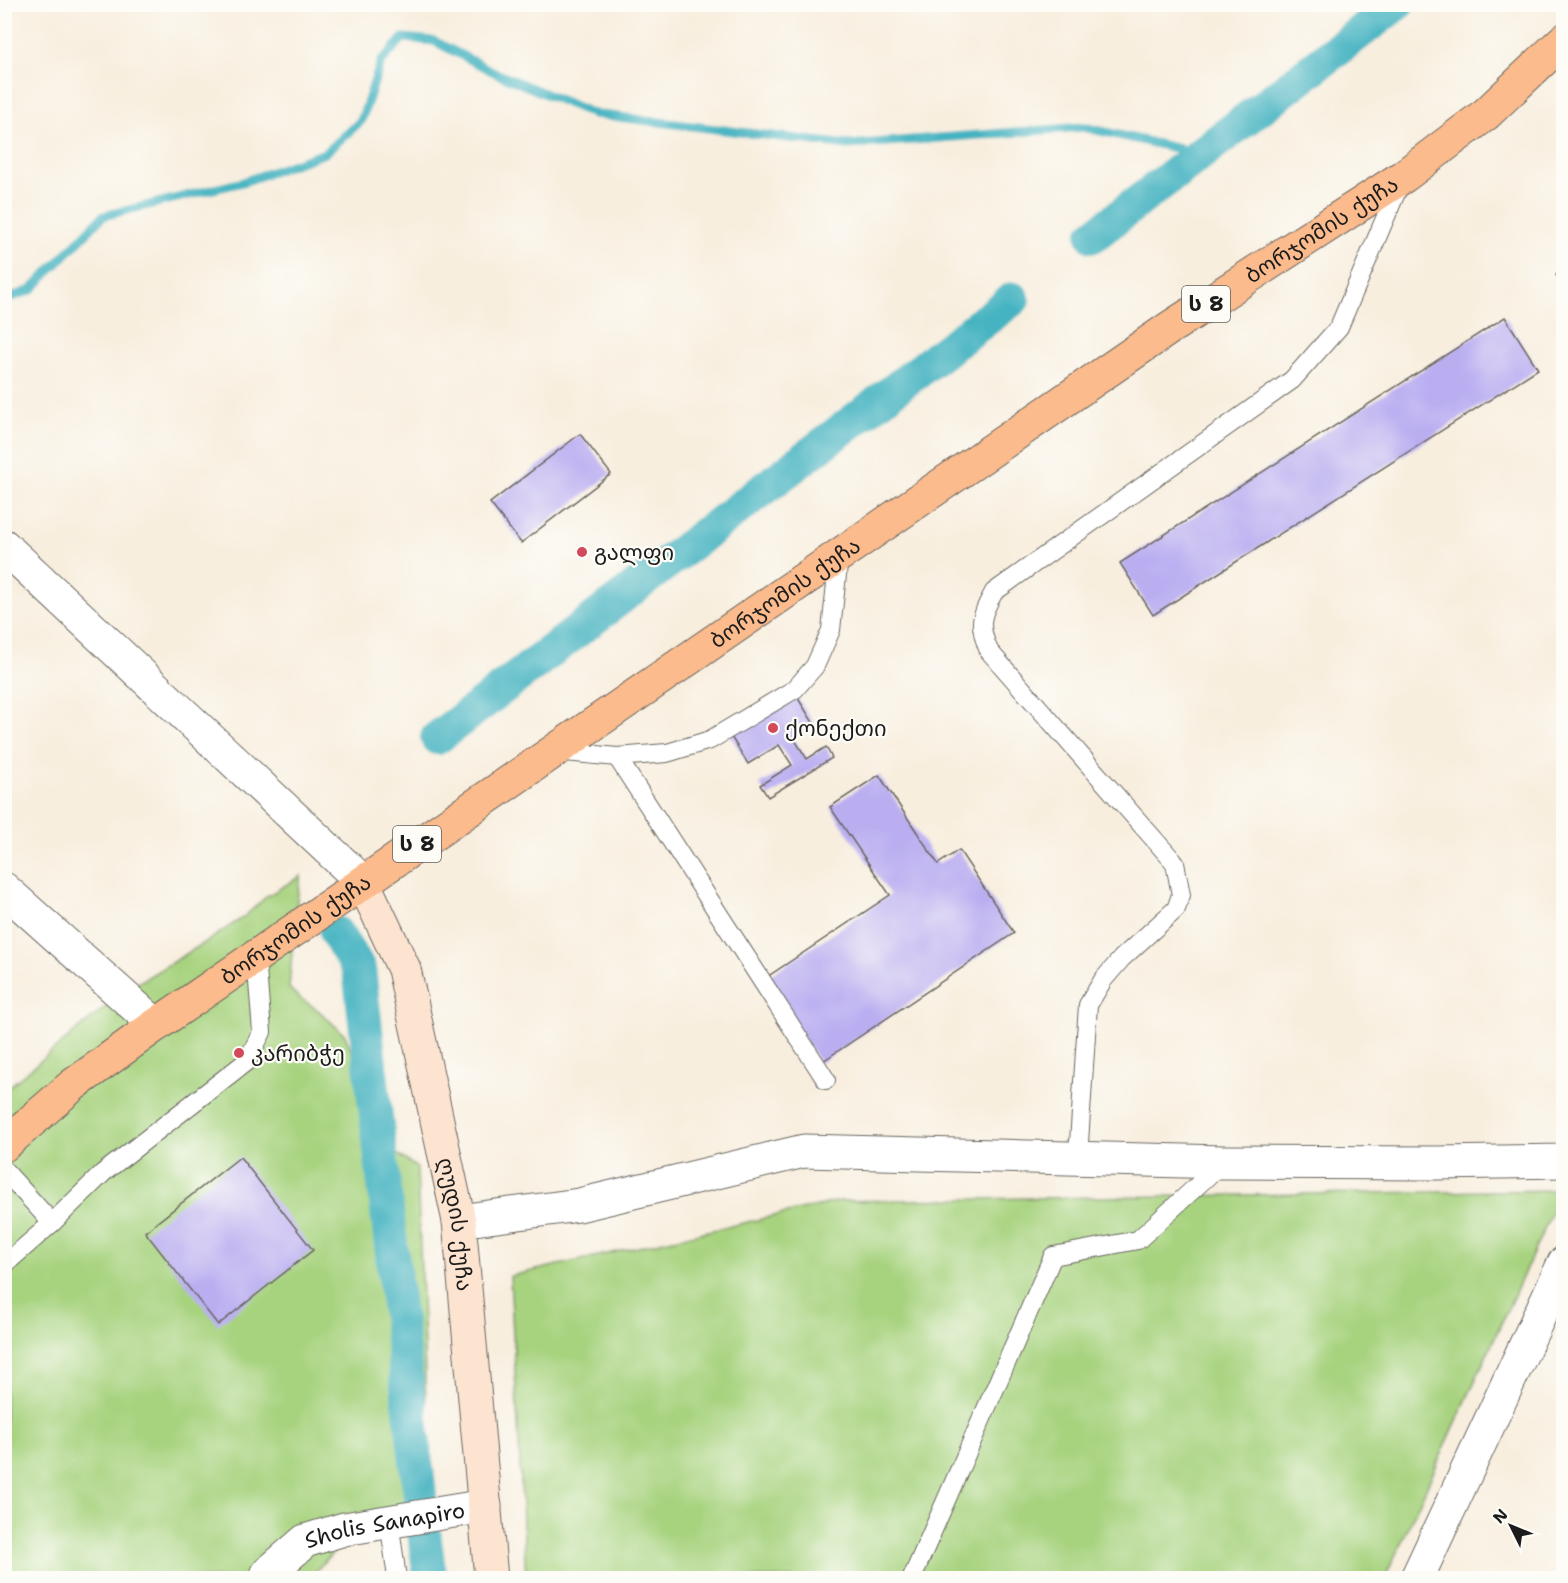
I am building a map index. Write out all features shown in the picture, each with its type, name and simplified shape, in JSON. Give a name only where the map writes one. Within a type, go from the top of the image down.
[{"type":"highway","name":"ბორჯომის ქუჩა","points":[[4,1145],[73,1085],[156,1025],[1171,327],[1404,176],[1486,114],[1563,40]]},
{"type":"street","points":[[4,546],[363,882]]},
{"type":"street","name":"ღუდის ქუჩა","points":[[363,882],[404,969],[459,1221],[491,1578]]},
{"type":"street","points":[[4,889],[156,1025]]},
{"type":"street","points":[[459,1221],[579,1205],[804,1151],[1223,1162],[1563,1161]]},
{"type":"street","points":[[1417,1578],[1563,1263]]},
{"type":"street","name":"Sholis Sanapiro","points":[[266,1578],[268,1573],[304,1541],[344,1529],[389,1520],[484,1506]]},
{"type":"lane","points":[[1078,1158],[1088,1005],[1103,980],[1122,958],[1176,909],[1181,895],[1180,881],[1175,863],[989,651],[981,632],[982,613],[994,592],[1292,380],[1339,327],[1404,176]]},
{"type":"lane","points":[[553,751],[617,757],[667,753],[710,740],[795,689],[815,666],[831,630],[839,556]]},
{"type":"lane","points":[[617,757],[826,1080]]},
{"type":"lane","points":[[4,1265],[52,1223],[103,1173],[247,1061],[262,1032],[256,957]]},
{"type":"lane","points":[[912,1578],[1053,1256],[1138,1240],[1223,1162]]},
{"type":"lane","points":[[4,1170],[52,1223]]},
{"type":"lane","points":[[389,1520],[398,1578]]},
{"type":"green space","points":[[301,876],[289,988],[345,1035],[373,1104],[397,1154],[417,1168],[430,1504],[348,1537],[309,1578],[5,1578],[4,1091],[126,990],[206,942],[245,916],[267,896]]},
{"type":"green space","points":[[1562,1190],[1385,1578],[526,1578],[510,1276],[840,1201]]},
{"type":"building","points":[[1564,271],[1564,286],[1556,275]]},
{"type":"building","points":[[1505,317],[1538,369],[1153,615],[1120,563]]},
{"type":"building","points":[[580,434],[611,474],[521,543],[490,503]]},
{"type":"building","points":[[794,692],[814,724],[793,737],[807,759],[826,747],[832,758],[768,797],[760,785],[792,765],[779,745],[748,764],[728,732]]},
{"type":"building","points":[[879,775],[938,864],[959,850],[1014,933],[820,1063],[764,979],[890,895],[830,807]]},
{"type":"building","points":[[240,1157],[313,1250],[218,1325],[145,1232]]},
{"type":"waterway","points":[[1093,236],[1397,4]]},
{"type":"waterway","points":[[4,300],[31,290],[103,216],[243,182],[325,153],[361,121],[381,62],[403,38],[434,41],[498,74],[594,114],[847,145],[1083,127],[1202,154]]},
{"type":"waterway","points":[[437,738],[1013,299]]},
{"type":"waterway","points":[[336,933],[359,969],[420,1496]]},
{"type":"waterway","points":[[424,1532],[430,1578]]},
{"type":"place","name":"გალფი","points":[[582,552]]},
{"type":"place","name":"ქონექთი","points":[[773,728]]},
{"type":"place","name":"კარიბჭე","points":[[239,1053]]}]
